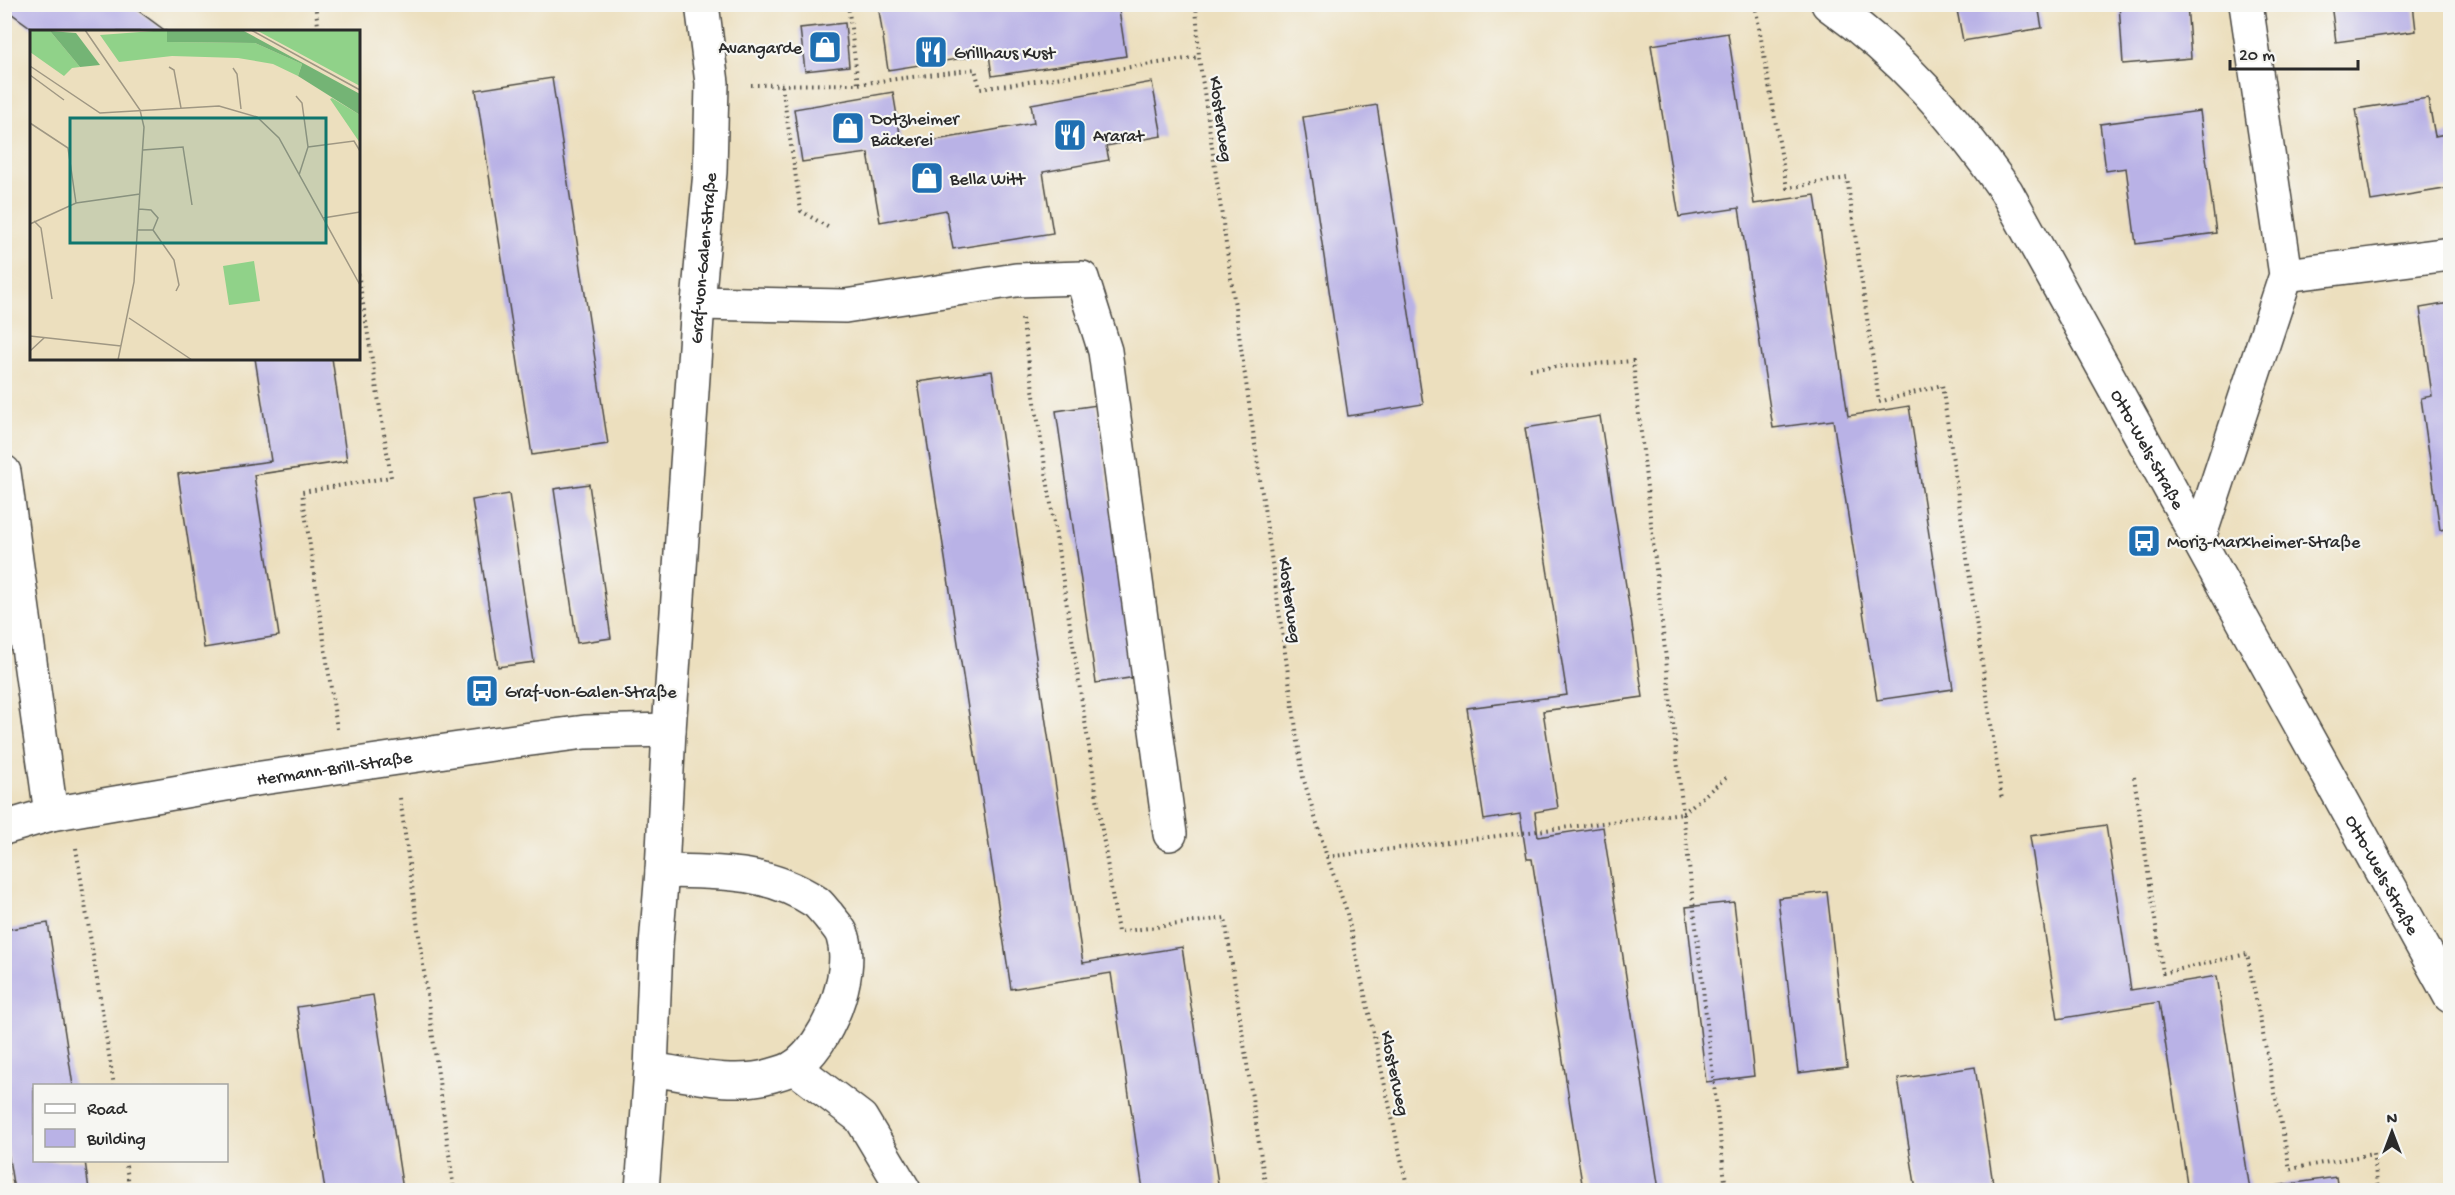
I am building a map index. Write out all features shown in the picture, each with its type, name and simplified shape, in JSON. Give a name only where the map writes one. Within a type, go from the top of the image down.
[{"type":"street","name":"Graf-von-Galen-Straße","points":[[642,1191],[651,1069],[669,730],[698,303],[710,172],[712,83],[702,4]]},
{"type":"street","name":"Otto-Wels-Straße","points":[[1828,4],[1890,53],[1931,93],[1977,149],[2006,191],[2199,538],[2441,959],[2451,996]]},
{"type":"street","points":[[2199,538],[2286,274],[2246,4]]},
{"type":"street","points":[[2286,274],[2451,254]]},
{"type":"street","points":[[698,303],[845,306],[1016,280],[1082,278],[1105,351],[1170,834]]},
{"type":"street","points":[[4,472],[61,813]]},
{"type":"street","name":"Hermann-Brill-Straße","points":[[4,828],[61,813],[394,758],[585,732],[669,730]]},
{"type":"street","points":[[651,1069],[744,1081],[772,1076],[794,1067],[810,1053],[829,1024],[838,1001],[847,954],[843,935],[818,903],[778,881],[729,873],[662,870]]},
{"type":"street","points":[[794,1067],[861,1118],[904,1191]]},
{"type":"path","points":[[315,4],[320,30]]},
{"type":"path","points":[[848,4],[858,84]]},
{"type":"path","name":"Klosterweg","points":[[1196,4],[1199,57],[1303,777],[1327,857],[1346,909],[1408,1191]]},
{"type":"path","points":[[1755,4],[1787,188],[1847,178],[1879,402],[1942,385],[2002,800]]},
{"type":"path","points":[[712,83],[782,86],[858,84],[975,69],[980,89],[1199,57]]},
{"type":"path","points":[[782,86],[801,211],[831,229]]},
{"type":"path","points":[[343,766],[302,492],[391,477],[360,285]]},
{"type":"path","points":[[1530,369],[1633,361],[1726,1191]]},
{"type":"path","points":[[394,758],[454,1191]]},
{"type":"path","points":[[1327,857],[1683,813],[1727,777]]},
{"type":"path","points":[[2134,777],[2163,974],[2247,954],[2290,1169],[2373,1154],[2378,1191]]},
{"type":"path","points":[[61,813],[114,1084]]},
{"type":"path","points":[[126,1162],[130,1191]]},
{"type":"building","points":[[4,4],[129,4],[164,30],[34,30],[4,8]]},
{"type":"building","points":[[878,4],[1118,4],[1126,56],[992,76],[989,54],[888,70]]},
{"type":"building","points":[[2119,4],[2187,4],[2191,58],[2123,64]]},
{"type":"building","points":[[2331,4],[2413,4],[2416,31],[2336,42]]},
{"type":"building","points":[[1956,5],[2038,5],[2042,28],[1963,41]]},
{"type":"building","name":"Avangarde","points":[[845,23],[849,66],[805,71],[800,28]]},
{"type":"building","points":[[1728,33],[1754,204],[1815,195],[1848,416],[1909,406],[1953,689],[1877,700],[1833,420],[1773,428],[1739,208],[1679,217],[1651,45]]},
{"type":"building","points":[[552,78],[608,444],[532,455],[476,90]]},
{"type":"building","points":[[1152,82],[1162,136],[1106,146],[1109,160],[1043,172],[1053,233],[953,249],[946,210],[880,222],[868,153],[802,162],[794,109],[893,92],[902,146],[1034,123],[1031,104]]},
{"type":"building","points":[[2428,98],[2435,136],[2450,133],[2450,188],[2371,201],[2356,109]]},
{"type":"building","points":[[1377,105],[1423,404],[1348,416],[1303,117]]},
{"type":"building","points":[[2200,111],[2216,233],[2136,244],[2126,168],[2106,171],[2100,124]]},
{"type":"building","points":[[2450,303],[2450,528],[2440,530],[2421,398],[2432,396],[2420,308]]},
{"type":"building","points":[[255,360],[332,360],[347,461],[254,475],[279,636],[204,648],[178,474],[271,461]]},
{"type":"building","points":[[992,371],[1083,963],[1182,947],[1219,1190],[1143,1190],[1111,973],[1011,989],[918,382]]},
{"type":"building","points":[[1097,405],[1136,677],[1096,683],[1056,411]]},
{"type":"building","points":[[1600,416],[1643,697],[1543,711],[1558,808],[1535,812],[1538,837],[1603,827],[1659,1190],[1583,1190],[1532,859],[1527,859],[1520,814],[1484,820],[1467,708],[1567,695],[1525,428]]},
{"type":"building","points":[[589,484],[611,638],[577,643],[554,489]]},
{"type":"building","points":[[509,494],[534,662],[498,667],[472,500]]},
{"type":"building","points":[[2106,825],[2131,990],[2217,976],[2250,1190],[2188,1190],[2159,1002],[2058,1019],[2030,836]]},
{"type":"building","points":[[1827,892],[1847,1067],[1798,1073],[1778,898]]},
{"type":"building","points":[[1734,902],[1754,1076],[1706,1082],[1686,907]]},
{"type":"building","points":[[48,923],[73,1084],[33,1084],[33,1162],[85,1162],[89,1190],[14,1190],[4,1128],[4,930]]},
{"type":"building","points":[[373,995],[403,1190],[325,1190],[297,1007]]},
{"type":"building","points":[[1975,1067],[1994,1190],[1916,1190],[1898,1079]]},
{"type":"building","points":[[2336,1177],[2338,1190],[2267,1190],[2275,1186]]},
{"type":"place","name":"Avangarde","points":[[825,47]]},
{"type":"place","name":"Grillhaus Kust","points":[[931,52]]},
{"type":"place","name":"Dotzheimer Bäckerei","points":[[848,128]]},
{"type":"place","name":"Ararat","points":[[1070,135]]},
{"type":"place","name":"Bella Witt","points":[[927,178]]},
{"type":"place","name":"Moriz-Marxheimer-Straße","points":[[2144,541]]},
{"type":"place","name":"Graf-von-Galen-Straße","points":[[482,691]]}]
